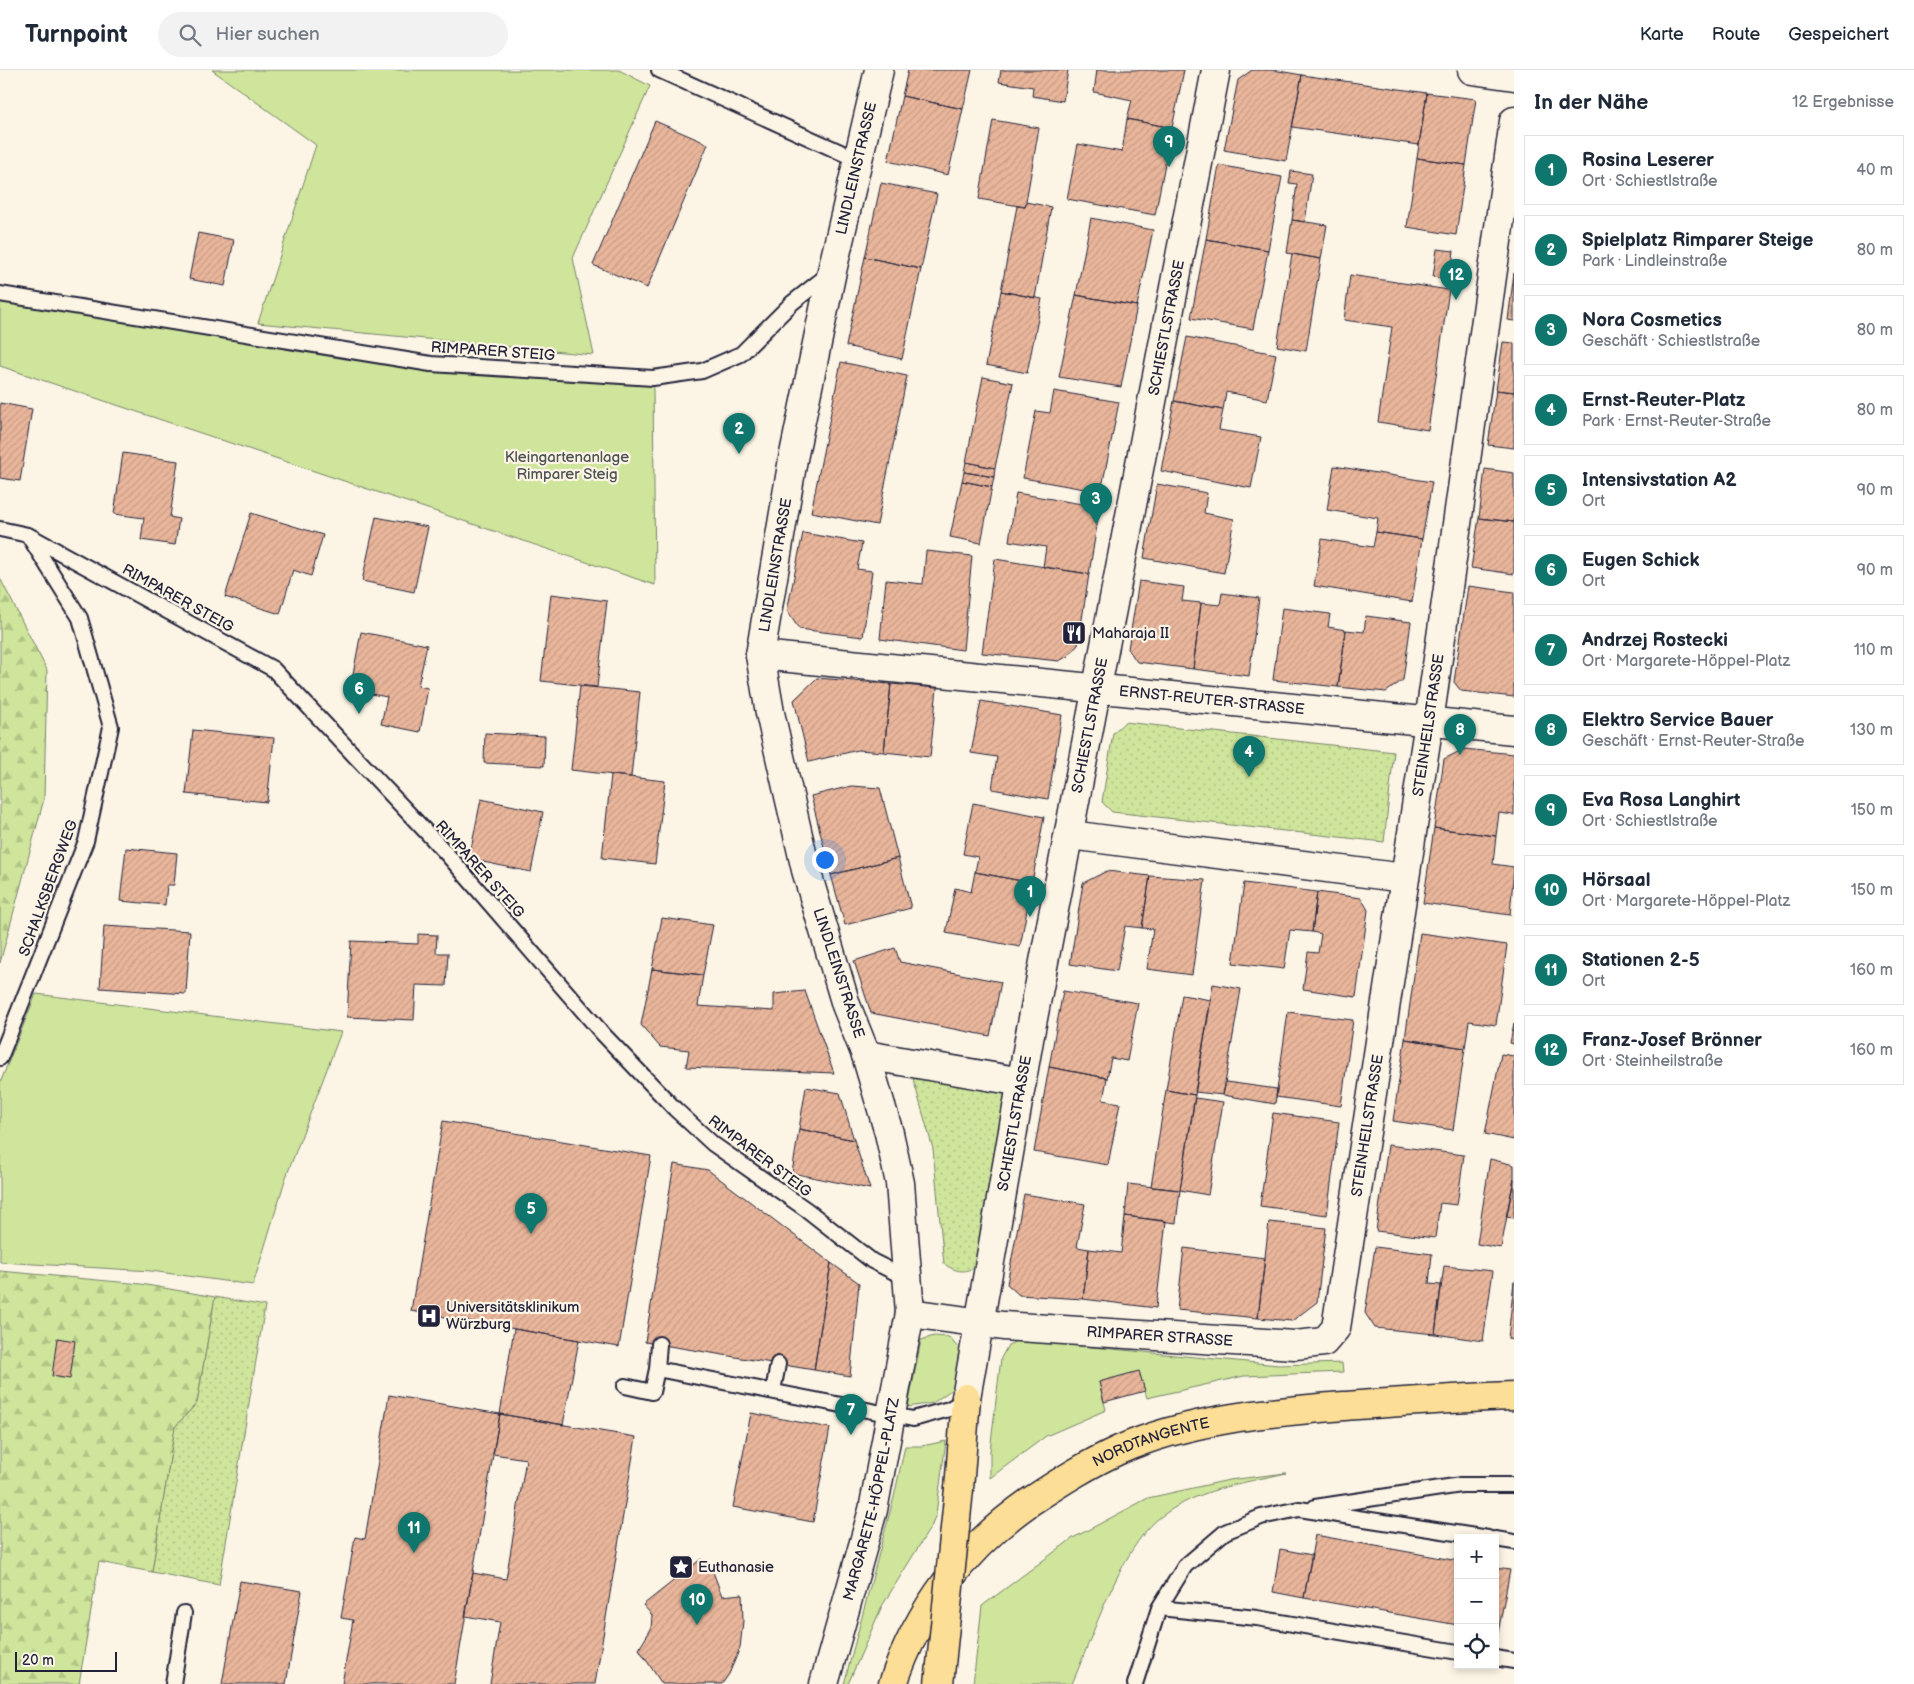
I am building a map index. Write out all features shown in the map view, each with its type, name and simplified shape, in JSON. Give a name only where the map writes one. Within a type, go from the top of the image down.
[{"type":"main road","name":"NORDTANGENTE","points":[[893,1684],[902,1658],[928,1606],[963,1561],[1005,1519],[1074,1472],[1120,1450],[1157,1436],[1211,1423],[1280,1411],[1435,1399],[1514,1396]]},
{"type":"main road","points":[[939,1684],[959,1489],[966,1398]]},
{"type":"street","name":"LINDLEINSTRASSE","points":[[879,70],[832,271],[793,459],[760,654],[770,713],[806,870],[846,1004],[866,1055],[889,1133],[900,1182],[905,1227],[906,1278],[910,1313]]},
{"type":"street","name":"SCHIESTLSTRASSE","points":[[978,1322],[1022,1082],[1216,70]]},
{"type":"street","points":[[1472,70],[1514,76]]},
{"type":"street","name":"STEINHEILSTRASSE","points":[[1336,1328],[1429,722],[1514,121]]},
{"type":"street","name":"ERNST-REUTER-STRASSE","points":[[760,654],[1514,730]]},
{"type":"street","points":[[1070,835],[1404,878]]},
{"type":"street","name":"LINDLEINSTRASSE","points":[[866,1055],[1022,1082]]},
{"type":"street","name":"RIMPARER STRASSE","points":[[910,1313],[1004,1326],[1295,1346],[1324,1342],[1336,1328]]},
{"type":"street","name":"MARGARETE-HÖPPEL-PLATZ","points":[[824,1684],[873,1510],[910,1313]]},
{"type":"street","points":[[966,1398],[978,1322]]},
{"type":"lane","points":[[660,70],[858,160]]},
{"type":"lane","name":"RIMPARER STEIG","points":[[0,294],[432,364],[653,378],[702,371],[741,354],[792,303],[832,271]]},
{"type":"lane","name":"RIMPARER STEIG","points":[[0,529],[28,535],[273,669],[446,853],[603,1034],[675,1109],[713,1144],[806,1210],[872,1261],[906,1278]]},
{"type":"lane","name":"SCHALKSBERGWEG","points":[[0,1058],[86,842],[111,727],[80,618],[28,535]]},
{"type":"lane","points":[[625,1386],[652,1392],[657,1369],[659,1344]]},
{"type":"lane","points":[[773,1391],[778,1364]]},
{"type":"lane","points":[[657,1369],[913,1419],[928,1417],[949,1409],[966,1398]]},
{"type":"lane","points":[[1135,1684],[1159,1608],[1185,1566],[1225,1532],[1261,1517],[1299,1509],[1461,1485],[1514,1485]]},
{"type":"lane","points":[[1299,1509],[1462,1534]]},
{"type":"lane","points":[[1499,1540],[1514,1542]]},
{"type":"lane","points":[[1159,1608],[1257,1618],[1454,1651]]},
{"type":"lane","points":[[173,1684],[184,1613]]},
{"type":"lane","points":[[1499,1659],[1514,1661]]},
{"type":"green space","points":[[212,70],[619,70],[650,86],[573,258],[594,355],[258,323],[316,145]]},
{"type":"green space","name":"Kleingartenanlage Rimparer Steig","points":[[0,296],[442,372],[653,385],[655,585],[0,366]]},
{"type":"green space","points":[[0,578],[47,670],[44,799],[0,963]]},
{"type":"green space","points":[[1125,722],[1394,752],[1384,842],[1112,812],[1102,802],[1113,733]]},
{"type":"green space","points":[[36,994],[341,1032],[285,1180],[253,1285],[151,1271],[0,1262],[0,1083]]},
{"type":"green space","points":[[912,1075],[1004,1089],[1011,1101],[975,1267],[967,1270],[955,1270],[944,1264],[933,1149]]},
{"type":"green space","points":[[0,1271],[141,1284],[215,1297],[197,1403],[175,1427],[152,1572],[99,1562],[79,1684],[0,1684]]},
{"type":"green space","points":[[215,1297],[265,1306],[219,1585],[152,1572],[175,1427],[197,1403]]},
{"type":"green space","points":[[934,1336],[949,1337],[964,1355],[955,1387],[933,1403],[908,1407],[921,1340]]},
{"type":"green space","points":[[1019,1340],[1278,1365],[1342,1363],[1343,1372],[1244,1376],[1147,1398],[1139,1372],[1099,1382],[1106,1410],[1046,1436],[990,1478],[990,1451],[1001,1358],[1008,1345]]},
{"type":"green space","points":[[946,1441],[936,1514],[932,1525],[882,1606],[848,1684],[844,1684],[894,1497],[905,1446],[922,1446]]},
{"type":"green space","points":[[1286,1473],[1236,1484],[1203,1494],[1172,1509],[1158,1519],[1144,1533],[1131,1551],[1119,1573],[1072,1684],[973,1684],[982,1606],[1073,1538],[1148,1498],[1229,1480]]},
{"type":"building","points":[[908,70],[972,70],[963,109],[902,96]]},
{"type":"building","points":[[1001,70],[1068,70],[1063,101],[1032,96],[1033,87],[999,82]]},
{"type":"building","points":[[1097,70],[1184,70],[1172,128],[1127,119],[1132,100],[1094,92]]},
{"type":"building","points":[[1252,70],[1273,70],[1302,75],[1286,161],[1224,150],[1238,80]]},
{"type":"building","points":[[1302,75],[1427,93],[1419,145],[1292,127]]},
{"type":"building","points":[[1427,93],[1476,99],[1466,165],[1417,158]]},
{"type":"building","points":[[902,96],[963,109],[948,175],[888,161]]},
{"type":"building","points":[[1127,119],[1172,128],[1155,215],[1067,199],[1078,144],[1122,152]]},
{"type":"building","points":[[993,120],[1039,128],[1025,207],[979,199]]},
{"type":"building","points":[[655,121],[708,144],[647,288],[593,265]]},
{"type":"building","points":[[1417,158],[1466,165],[1456,235],[1407,227]]},
{"type":"building","points":[[1219,165],[1282,177],[1268,250],[1206,239]]},
{"type":"building","points":[[1291,171],[1312,174],[1305,222],[1292,220],[1297,184],[1289,183]]},
{"type":"building","points":[[881,183],[937,194],[921,269],[865,257]]},
{"type":"building","points":[[1026,202],[1051,207],[1035,298],[1001,291],[1017,206],[1025,207]]},
{"type":"building","points":[[1091,218],[1153,230],[1137,306],[1076,295]]},
{"type":"building","points":[[1292,220],[1327,225],[1321,259],[1287,253]]},
{"type":"building","points":[[198,233],[234,240],[225,286],[189,279]]},
{"type":"building","points":[[1206,239],[1268,250],[1253,329],[1191,318]]},
{"type":"building","points":[[1437,249],[1454,251],[1450,280],[1433,277]]},
{"type":"building","points":[[1292,254],[1321,259],[1306,351],[1277,346]]},
{"type":"building","points":[[865,257],[921,269],[902,359],[846,346]]},
{"type":"building","points":[[1514,273],[1514,321],[1508,320]]},
{"type":"building","points":[[1350,275],[1449,290],[1428,430],[1378,422],[1392,327],[1344,320]]},
{"type":"building","points":[[1001,291],[1042,299],[1027,373],[986,365]]},
{"type":"building","points":[[1076,295],[1137,306],[1121,387],[1059,377]]},
{"type":"building","points":[[1187,337],[1276,354],[1267,400],[1226,392],[1223,410],[1174,401]]},
{"type":"building","points":[[1503,342],[1514,343],[1514,392],[1496,390]]},
{"type":"building","points":[[841,362],[907,376],[877,525],[811,512]]},
{"type":"building","points":[[983,377],[1013,383],[995,468],[966,462]]},
{"type":"building","points":[[1496,390],[1514,392],[1514,448],[1488,445]]},
{"type":"building","points":[[1054,391],[1119,402],[1101,492],[1023,478],[1036,411],[1050,413]]},
{"type":"building","points":[[1174,401],[1223,410],[1219,430],[1261,437],[1251,488],[1161,471]]},
{"type":"building","points":[[0,403],[32,409],[20,481],[0,478]]},
{"type":"building","points":[[123,453],[178,461],[170,517],[179,519],[175,545],[141,540],[144,518],[114,514]]},
{"type":"building","points":[[966,462],[995,468],[994,477],[964,472]]},
{"type":"building","points":[[1334,466],[1432,482],[1422,539],[1376,532],[1378,518],[1327,510]]},
{"type":"building","points":[[1485,469],[1514,473],[1514,522],[1479,518]]},
{"type":"building","points":[[964,472],[994,477],[992,487],[962,481]]},
{"type":"building","points":[[962,481],[992,487],[981,543],[950,537]]},
{"type":"building","points":[[1157,484],[1207,493],[1204,513],[1234,519],[1224,573],[1144,558]]},
{"type":"building","points":[[1016,493],[1100,507],[1089,574],[1043,567],[1046,547],[1009,541]]},
{"type":"building","points":[[251,513],[323,535],[311,576],[293,570],[280,614],[225,597]]},
{"type":"building","points":[[376,517],[428,527],[414,592],[362,581]]},
{"type":"building","points":[[1479,518],[1514,522],[1514,574],[1471,568]]},
{"type":"building","points":[[1376,532],[1422,539],[1412,602],[1314,586],[1322,539],[1373,547]]},
{"type":"building","points":[[803,533],[862,543],[857,569],[872,571],[863,637],[799,629],[787,611]]},
{"type":"building","points":[[926,551],[972,556],[963,650],[880,639],[886,580],[923,584]]},
{"type":"building","points":[[995,559],[1089,574],[1078,645],[1068,656],[1059,661],[982,653]]},
{"type":"building","points":[[1139,581],[1184,587],[1182,601],[1201,603],[1193,669],[1137,662],[1128,649]]},
{"type":"building","points":[[1468,586],[1514,592],[1514,697],[1461,691],[1454,682]]},
{"type":"building","points":[[1222,593],[1259,598],[1249,676],[1193,669],[1201,603],[1220,605]]},
{"type":"building","points":[[551,594],[607,601],[597,687],[541,681]]},
{"type":"building","points":[[1282,608],[1330,614],[1328,627],[1346,630],[1338,687],[1273,680]]},
{"type":"building","points":[[1366,616],[1411,622],[1403,680],[1386,692],[1338,687],[1346,630],[1364,632]]},
{"type":"building","points":[[361,632],[427,645],[418,686],[428,688],[420,732],[381,724],[387,697],[350,690]]},
{"type":"building","points":[[817,678],[891,684],[884,752],[858,750],[809,762],[794,700]]},
{"type":"building","points":[[891,684],[937,688],[930,757],[884,752]]},
{"type":"building","points":[[580,686],[640,692],[631,777],[571,770]]},
{"type":"building","points":[[981,701],[1062,715],[1048,799],[992,789],[997,757],[971,753]]},
{"type":"building","points":[[193,730],[274,738],[267,802],[186,794]]},
{"type":"building","points":[[485,733],[545,736],[544,766],[484,763]]},
{"type":"building","points":[[1464,749],[1514,754],[1514,815],[1499,813],[1496,836],[1434,828],[1444,759]]},
{"type":"building","points":[[611,775],[665,781],[655,864],[602,858]]},
{"type":"building","points":[[851,786],[880,788],[898,858],[831,875],[811,796]]},
{"type":"building","points":[[481,799],[543,812],[531,872],[469,859]]},
{"type":"building","points":[[973,803],[1044,817],[1032,883],[975,872],[978,857],[963,854]]},
{"type":"building","points":[[1434,828],[1496,836],[1493,864],[1514,867],[1510,915],[1423,903]]},
{"type":"building","points":[[126,848],[177,853],[174,885],[167,885],[165,905],[120,901]]},
{"type":"building","points":[[898,858],[911,908],[845,925],[831,875]]},
{"type":"building","points":[[1107,871],[1150,876],[1142,928],[1125,926],[1117,971],[1070,964],[1083,883]]},
{"type":"building","points":[[975,872],[1032,883],[1020,947],[946,933],[955,888],[971,892]]},
{"type":"building","points":[[1150,876],[1205,880],[1192,975],[1147,969],[1153,929],[1142,928]]},
{"type":"building","points":[[1244,883],[1317,892],[1312,932],[1290,930],[1284,969],[1233,963]]},
{"type":"building","points":[[1317,892],[1361,898],[1368,910],[1356,997],[1303,989],[1308,952],[1318,953],[1321,934],[1312,932]]},
{"type":"building","points":[[662,918],[713,925],[703,975],[652,969]]},
{"type":"building","points":[[104,926],[190,931],[186,994],[100,988]]},
{"type":"building","points":[[1420,933],[1507,945],[1496,1025],[1469,1021],[1465,1048],[1405,1039]]},
{"type":"building","points":[[418,934],[437,935],[436,953],[448,953],[446,986],[416,985],[414,1020],[347,1017],[351,941],[418,944]]},
{"type":"building","points":[[895,948],[900,962],[1001,982],[990,1036],[871,1013],[854,961]]},
{"type":"building","points":[[652,969],[703,975],[698,1006],[774,1011],[774,994],[805,991],[834,1073],[686,1067],[689,1050],[660,1047],[641,1025]]},
{"type":"building","points":[[1213,984],[1241,989],[1223,1095],[1195,1092]]},
{"type":"building","points":[[1063,991],[1138,1003],[1127,1061],[1111,1058],[1107,1078],[1049,1067]]},
{"type":"building","points":[[1182,995],[1211,1000],[1195,1095],[1166,1090]]},
{"type":"building","points":[[1288,1012],[1353,1020],[1341,1106],[1276,1097]]},
{"type":"building","points":[[1514,1023],[1514,1044],[1510,1043]]},
{"type":"building","points":[[1405,1039],[1465,1048],[1453,1130],[1393,1121]]},
{"type":"building","points":[[1501,1054],[1514,1056],[1514,1140],[1485,1134]]},
{"type":"building","points":[[1049,1067],[1107,1078],[1103,1100],[1120,1103],[1108,1165],[1034,1152]]},
{"type":"building","points":[[1226,1082],[1277,1089],[1275,1104],[1223,1095]]},
{"type":"building","points":[[806,1087],[840,1093],[854,1140],[799,1129]]},
{"type":"building","points":[[1166,1090],[1195,1095],[1180,1190],[1151,1187]]},
{"type":"building","points":[[1195,1098],[1223,1102],[1208,1195],[1180,1190]]},
{"type":"building","points":[[1273,1113],[1339,1122],[1327,1215],[1260,1206]]},
{"type":"building","points":[[443,1121],[651,1156],[619,1347],[411,1311]]},
{"type":"building","points":[[799,1129],[854,1140],[870,1189],[792,1173]]},
{"type":"building","points":[[1388,1145],[1464,1155],[1457,1205],[1440,1203],[1435,1238],[1376,1231]]},
{"type":"building","points":[[1490,1159],[1514,1165],[1514,1179],[1501,1248],[1477,1244]]},
{"type":"building","points":[[674,1164],[708,1170],[831,1263],[814,1370],[645,1342]]},
{"type":"building","points":[[1514,1179],[1514,1218],[1506,1217]]},
{"type":"building","points":[[1128,1184],[1180,1190],[1176,1223],[1125,1216]]},
{"type":"building","points":[[1024,1194],[1085,1204],[1077,1247],[1089,1249],[1083,1299],[1019,1295],[1007,1284]]},
{"type":"building","points":[[1125,1216],[1166,1221],[1156,1308],[1083,1299],[1089,1249],[1121,1253]]},
{"type":"building","points":[[1269,1222],[1326,1228],[1317,1302],[1292,1321],[1258,1318]]},
{"type":"building","points":[[1375,1247],[1432,1254],[1429,1284],[1441,1285],[1435,1334],[1375,1328],[1365,1313]]},
{"type":"building","points":[[1184,1248],[1265,1258],[1258,1318],[1177,1310]]},
{"type":"building","points":[[831,1263],[859,1283],[850,1376],[814,1370]]},
{"type":"building","points":[[1444,1266],[1493,1271],[1483,1341],[1435,1334]]},
{"type":"building","points":[[1514,1281],[1514,1340],[1508,1339]]},
{"type":"building","points":[[514,1329],[579,1340],[563,1425],[500,1414]]},
{"type":"building","points":[[57,1338],[75,1341],[70,1379],[52,1376]]},
{"type":"building","points":[[1139,1371],[1145,1391],[1104,1402],[1099,1382]]},
{"type":"building","points":[[389,1395],[500,1414],[454,1684],[342,1684],[353,1620],[341,1618],[355,1537],[365,1539]]},
{"type":"building","points":[[751,1413],[830,1428],[813,1522],[733,1507]]},
{"type":"building","points":[[500,1414],[636,1437],[595,1684],[490,1684],[500,1622],[465,1616],[473,1573],[506,1579],[526,1459],[493,1454]]},
{"type":"building","points":[[1315,1535],[1454,1560],[1454,1624],[1304,1598]]},
{"type":"building","points":[[1280,1549],[1312,1555],[1304,1598],[1273,1592]]},
{"type":"building","points":[[701,1559],[713,1572],[722,1596],[742,1594],[743,1621],[740,1648],[729,1674],[722,1684],[662,1684],[639,1649],[651,1629],[652,1615],[643,1605]]},
{"type":"building","points":[[1499,1569],[1510,1570],[1499,1628]]},
{"type":"building","points":[[240,1581],[302,1591],[286,1684],[222,1684]]},
{"type":"place","name":"Eva Rosa Langhirt","points":[[1169,167]]},
{"type":"place","name":"Franz-Josef Brönner","points":[[1456,300]]},
{"type":"place","name":"Spielplatz Rimparer Steige","points":[[739,454]]},
{"type":"place","name":"Nora Cosmetics","points":[[1096,524]]},
{"type":"place","name":"Maharaja II","points":[[1074,633]]},
{"type":"place","name":"Eugen Schick","points":[[359,714]]},
{"type":"place","name":"Elektro Service Bauer","points":[[1460,755]]},
{"type":"place","name":"Ernst-Reuter-Platz","points":[[1249,777]]},
{"type":"place","name":"Rosina Leserer","points":[[1030,917]]},
{"type":"place","name":"Intensivstation A2","points":[[531,1234]]},
{"type":"place","name":"Universitätsklinikum Würzburg","points":[[429,1316]]},
{"type":"place","name":"Andrzej Rostecki","points":[[851,1435]]},
{"type":"place","name":"Stationen 2-5","points":[[414,1553]]},
{"type":"place","name":"Euthanasie","points":[[681,1567]]},
{"type":"place","name":"Hörsaal","points":[[697,1625]]}]
